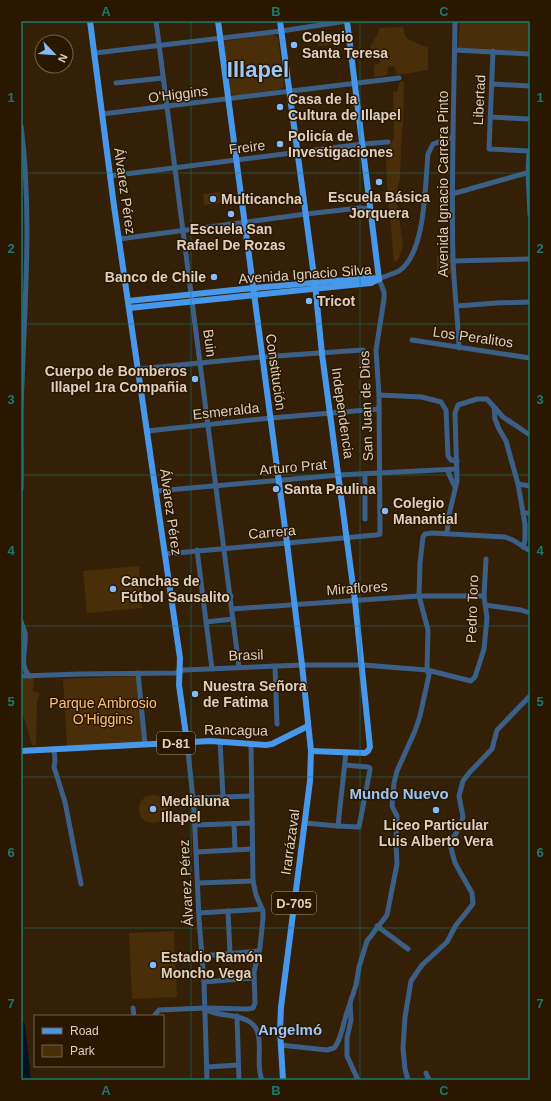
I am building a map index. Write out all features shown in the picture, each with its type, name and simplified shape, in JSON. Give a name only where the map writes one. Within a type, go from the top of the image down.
[{"type":"main road","name":"Álvarez Pérez","points":[[90,21],[110,176],[180,658],[179,685],[187,742]]},
{"type":"main road","name":"Constitución","points":[[218,21],[295,604],[308,726]]},
{"type":"main road","name":"Independencia","points":[[280,21],[316,286],[322,354],[331,413],[363,665],[370,749],[365,753],[311,751]]},
{"type":"main road","points":[[347,21],[379,279]]},
{"type":"main road","name":"Avenida Ignacio Silva","points":[[129,304],[254,291],[371,283],[379,279]]},
{"type":"main road","name":"Rancagua","points":[[21,751],[220,741],[263,746],[272,744],[308,726]]},
{"type":"main road","name":"Irarrázaval","points":[[282,1080],[280,1045],[281,1006],[310,781],[311,751],[308,726]]},
{"type":"street","name":"Buin","points":[[156,21],[193,298],[239,667]]},
{"type":"street","points":[[95,53],[281,31],[347,21]]},
{"type":"street","name":"Avenida Ignacio Carrera Pinto","points":[[455,21],[452,194],[453,261],[459,348]]},
{"type":"street","points":[[455,50],[530,54]]},
{"type":"street","name":"Libertad","points":[[493,52],[489,149],[530,151]]},
{"type":"street","points":[[116,83],[164,78]]},
{"type":"street","name":"O'Higgins","points":[[102,114],[399,78]]},
{"type":"street","points":[[492,84],[530,86]]},
{"type":"street","points":[[490,117],[530,119]]},
{"type":"street","points":[[21,126],[26,187],[27,223],[22,384],[21,489]]},
{"type":"street","points":[[379,279],[399,271],[408,262],[414,251],[422,221],[428,154],[433,144],[453,137]]},
{"type":"street","name":"Freire","points":[[110,176],[388,142]]},
{"type":"street","points":[[530,151],[530,215]]},
{"type":"street","points":[[452,194],[529,172]]},
{"type":"street","points":[[119,239],[306,214],[360,208],[370,209]]},
{"type":"street","points":[[453,261],[530,259]]},
{"type":"street","name":"San Juan de Dios","points":[[379,279],[384,292],[376,350],[379,395],[380,534]]},
{"type":"street","points":[[457,306],[496,302],[530,302]]},
{"type":"street","name":"Los Peralitos","points":[[412,340],[530,358]]},
{"type":"street","points":[[138,369],[262,357],[363,350]]},
{"type":"street","points":[[379,395],[422,397],[441,402],[446,410],[448,456],[451,460],[457,461]]},
{"type":"street","points":[[448,533],[449,515],[457,481],[455,413],[458,405],[484,398],[491,402],[503,417],[530,435]]},
{"type":"street","points":[[494,407],[498,429],[506,441],[518,484],[525,524],[525,540],[523,547]]},
{"type":"street","name":"Esmeralda","points":[[147,431],[271,418],[379,409]]},
{"type":"street","name":"Arturo Prat","points":[[156,490],[339,475],[457,469]]},
{"type":"street","points":[[447,470],[455,488]]},
{"type":"street","points":[[364,519],[365,474]]},
{"type":"street","points":[[518,484],[530,486]]},
{"type":"street","points":[[523,513],[530,513]]},
{"type":"street","points":[[280,1045],[327,1050],[334,1048],[337,1045],[344,1018],[356,985],[358,967],[367,941],[377,926],[387,915],[397,864],[397,816],[392,806],[394,783],[397,771],[410,744],[420,716],[429,675],[428,630],[419,596],[422,540],[424,534],[448,533],[505,537],[513,540],[530,551]]},
{"type":"street","name":"Carrera","points":[[165,554],[197,550],[376,536],[380,534]]},
{"type":"street","points":[[197,550],[212,669]]},
{"type":"street","name":"Pedro Toro","points":[[471,682],[475,677],[484,649],[487,618],[484,596],[486,559]]},
{"type":"street","points":[[203,599],[231,596]]},
{"type":"street","name":"Miraflores","points":[[232,609],[419,596],[484,596]]},
{"type":"street","points":[[485,605],[521,610],[530,613]]},
{"type":"street","points":[[206,622],[233,619]]},
{"type":"street","points":[[21,621],[25,632],[24,664],[26,671],[30,676]]},
{"type":"street","name":"Brasil","points":[[21,676],[175,673],[184,670],[302,664],[363,665],[428,670],[471,682]]},
{"type":"street","points":[[275,666],[278,724]]},
{"type":"street","points":[[138,673],[145,744]]},
{"type":"street","points":[[408,1080],[405,1069],[403,1048],[405,1017],[411,981],[422,965],[447,942],[456,925],[472,904],[472,893],[455,863],[450,844],[461,824],[463,816],[458,796],[460,788],[469,773],[492,749],[497,730],[530,696]]},
{"type":"street","points":[[220,741],[223,797]]},
{"type":"street","name":"Álvarez Pérez","points":[[187,742],[194,798],[199,914],[204,982],[207,1080]]},
{"type":"street","points":[[155,1015],[159,1010],[205,1008],[248,1010],[253,1008],[255,1003],[253,978],[259,951],[263,918],[262,909],[256,895],[253,881],[250,744]]},
{"type":"street","points":[[54,749],[54,767],[65,802],[81,884]]},
{"type":"street","points":[[338,826],[346,752]]},
{"type":"street","points":[[304,822],[360,827],[370,768],[345,765]]},
{"type":"street","points":[[194,798],[252,796]]},
{"type":"street","points":[[195,825],[252,823]]},
{"type":"street","points":[[234,824],[236,850]]},
{"type":"street","points":[[196,852],[252,849]]},
{"type":"street","points":[[198,883],[253,881]]},
{"type":"street","points":[[199,914],[262,909]]},
{"type":"street","points":[[228,911],[230,953]]},
{"type":"street","points":[[377,926],[408,949]]},
{"type":"street","points":[[202,956],[259,951]]},
{"type":"street","points":[[204,982],[253,978]]},
{"type":"street","points":[[350,1003],[351,1020],[347,1038],[347,1056],[358,1080]]},
{"type":"street","points":[[133,1008],[134,1015]]},
{"type":"street","points":[[205,1008],[212,1012],[237,1016],[251,1023],[258,1032],[259,1074],[262,1080]]},
{"type":"street","points":[[237,1016],[239,1080]]},
{"type":"street","points":[[207,1067],[238,1065]]},
{"type":"street","points":[[426,1073],[429,1080]]},
{"type":"street","points":[[254,1080],[259,1074]]},
{"type":"green space","points":[[460,21],[530,21],[530,51],[458,49]]},
{"type":"green space","points":[[403,27],[406,38],[428,48],[428,70],[397,75],[394,66],[388,67],[387,75],[374,77],[374,65],[380,63],[381,55],[377,50],[370,48],[380,28]]},
{"type":"green space","points":[[273,34],[278,38],[284,86],[281,89],[235,96],[230,93],[223,46],[225,41]]},
{"type":"green space","points":[[336,35],[337,44],[318,46],[317,37]]},
{"type":"green space","points":[[400,81],[404,82],[403,121],[400,179],[396,195],[403,247],[398,260],[394,262],[387,185],[386,155],[394,137],[393,92],[397,91]]},
{"type":"green space","name":"Multicancha","points":[[222,192],[223,203],[204,205],[203,194]]},
{"type":"green space","points":[[451,254],[451,273],[437,274],[437,256]]},
{"type":"green space","name":"Canchas de Fútbol Sausalito","points":[[139,566],[142,608],[87,613],[83,571]]},
{"type":"green space","name":"Parque Ambrosio O'Higgins","points":[[137,676],[143,744],[67,746],[63,679]]},
{"type":"green space","points":[[21,678],[34,678],[33,691],[40,693],[37,702],[36,745],[32,745],[21,707]]},
{"type":"green space","name":"Medialuna Illapel","points":[[153,795],[163,799],[167,809],[163,819],[153,823],[143,819],[139,809],[143,799]]},
{"type":"green space","name":"Estadio Ramón Moncho Vega","points":[[174,931],[177,997],[132,999],[129,933]]},
{"type":"waterway","points":[[21,1026],[27,1080]]},
{"type":"place","name":"Colegio Santa Teresa","points":[[294,45]]},
{"type":"place","name":"Casa de la Cultura de Illapel","points":[[280,107]]},
{"type":"place","name":"Policía de Investigaciones","points":[[280,144]]},
{"type":"place","name":"Escuela Básica Jorquera","points":[[379,182]]},
{"type":"place","name":"Multicancha","points":[[213,199]]},
{"type":"place","name":"Escuela San Rafael De Rozas","points":[[231,214]]},
{"type":"place","name":"Banco de Chile","points":[[214,277]]},
{"type":"place","name":"Tricot","points":[[309,301]]},
{"type":"place","name":"Cuerpo de Bomberos Illapel 1ra Compañia","points":[[195,379]]},
{"type":"place","name":"Santa Paulina","points":[[276,489]]},
{"type":"place","name":"Colegio Manantial","points":[[385,511]]},
{"type":"place","name":"Canchas de Fútbol Sausalito","points":[[113,589]]},
{"type":"place","name":"Nuestra Señora de Fatima","points":[[195,694]]},
{"type":"place","name":"Medialuna Illapel","points":[[153,809]]},
{"type":"place","name":"Liceo Particular Luis Alberto Vera","points":[[436,810]]},
{"type":"place","name":"Estadio Ramón Moncho Vega","points":[[153,965]]},
{"type":"district","name":"Illapel","points":[[258,69]]},
{"type":"district","name":"Mundo Nuevo","points":[[399,794]]},
{"type":"district","name":"Angelmó","points":[[290,1030]]}]
